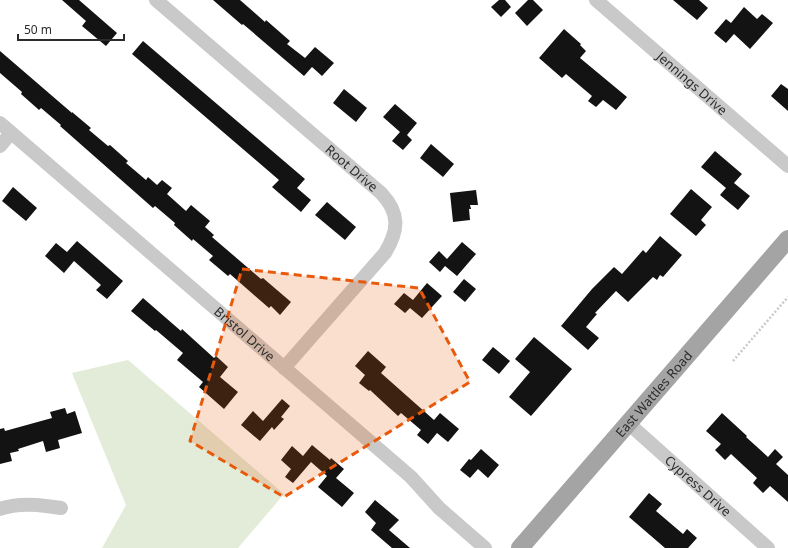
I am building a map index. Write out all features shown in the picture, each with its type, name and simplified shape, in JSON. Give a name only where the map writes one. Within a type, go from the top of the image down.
[{"type":"main road","name":"East Wattles Road","points":[[520,548],[788,239]]},
{"type":"street","name":"Root Drive","points":[[156,0],[381,193],[391,205],[395,216],[395,228],[391,243],[385,253],[284,368]]},
{"type":"street","name":"Jennings Drive","points":[[596,0],[788,166]]},
{"type":"street","name":"Bristol Drive","points":[[0,123],[411,477],[439,508],[485,548]]},
{"type":"street","points":[[0,146],[11,133]]},
{"type":"street","name":"Cypress Drive","points":[[628,424],[768,548]]},
{"type":"street","points":[[0,509],[25,505],[61,508]]},
{"type":"path","points":[[733,361],[788,297]]},
{"type":"highlighted area","points":[[242,269],[419,288],[470,382],[284,497],[190,441]]},
{"type":"green space","points":[[128,360],[284,494],[238,548],[102,548],[126,505],[72,373]]},
{"type":"building","points":[[62,0],[79,0],[117,33],[106,46],[82,26],[86,21]]},
{"type":"building","points":[[213,0],[240,0],[290,41],[287,44],[305,58],[315,47],[334,63],[322,76],[312,67],[304,76]]},
{"type":"building","points":[[499,0],[505,0],[511,7],[501,17],[491,7]]},
{"type":"building","points":[[528,0],[533,0],[543,10],[527,26],[515,13]]},
{"type":"building","points":[[673,0],[699,0],[708,8],[697,20]]},
{"type":"building","points":[[744,7],[757,19],[762,14],[773,23],[750,49],[734,34],[726,43],[714,33],[726,19],[731,23]]},
{"type":"building","points":[[564,29],[581,44],[580,45],[586,51],[580,58],[627,97],[616,110],[603,100],[596,107],[588,101],[592,96],[566,74],[562,78],[539,58]]},
{"type":"building","points":[[143,41],[305,179],[297,188],[311,200],[301,212],[272,187],[279,180],[132,54]]},
{"type":"building","points":[[0,51],[91,128],[89,130],[108,146],[110,145],[128,161],[126,163],[146,180],[148,177],[157,185],[162,180],[172,188],[167,194],[186,211],[191,205],[210,221],[205,227],[214,235],[212,237],[261,279],[263,278],[291,302],[280,315],[271,306],[269,308],[230,274],[228,276],[209,260],[213,256],[193,239],[192,241],[174,225],[175,223],[155,206],[153,208],[41,108],[39,110],[21,94],[22,92],[0,73]]},
{"type":"building","points":[[781,84],[788,89],[788,111],[771,96]]},
{"type":"building","points":[[344,89],[367,108],[356,122],[333,103]]},
{"type":"building","points":[[395,104],[417,123],[407,135],[412,140],[403,150],[392,141],[400,132],[383,117]]},
{"type":"building","points":[[431,144],[454,164],[443,177],[420,158]]},
{"type":"building","points":[[715,151],[742,174],[734,183],[750,196],[738,210],[720,195],[726,188],[701,167]]},
{"type":"building","points":[[13,187],[37,208],[26,221],[2,201]]},
{"type":"building","points":[[691,189],[712,207],[701,220],[706,225],[696,236],[670,214]]},
{"type":"building","points":[[476,190],[478,205],[470,205],[470,220],[453,222],[450,193]]},
{"type":"building","points":[[327,202],[356,227],[345,240],[315,215]]},
{"type":"building","points":[[660,236],[682,255],[663,277],[660,275],[657,280],[653,277],[628,302],[616,291],[595,313],[597,314],[586,327],[599,338],[588,350],[561,326],[592,289],[614,267],[622,274],[643,250],[646,253]]},
{"type":"building","points":[[77,241],[123,281],[107,299],[96,290],[101,285],[74,261],[64,273],[45,256],[56,243],[67,252]]},
{"type":"building","points":[[462,242],[476,254],[457,276],[445,266],[440,272],[429,262],[439,251],[447,259]]},
{"type":"building","points":[[464,279],[476,289],[465,302],[453,292]]},
{"type":"building","points":[[427,283],[442,296],[422,318],[410,308],[405,313],[394,304],[404,293],[413,300]]},
{"type":"building","points":[[143,298],[181,331],[182,329],[214,358],[216,356],[228,367],[220,377],[238,392],[224,409],[199,387],[203,382],[177,360],[183,353],[131,311]]},
{"type":"building","points":[[534,337],[572,369],[531,416],[509,397],[530,372],[515,359]]},
{"type":"building","points":[[493,347],[510,361],[499,374],[482,360]]},
{"type":"building","points":[[368,351],[386,367],[381,373],[434,420],[440,413],[459,429],[448,442],[437,433],[428,444],[417,435],[421,430],[401,413],[398,416],[370,390],[369,391],[359,383],[365,375],[355,366]]},
{"type":"building","points":[[282,399],[290,406],[281,417],[284,419],[274,430],[272,427],[260,441],[241,425],[253,411],[263,421]]},
{"type":"building","points":[[65,408],[67,414],[75,411],[82,433],[58,440],[60,448],[46,452],[43,441],[18,449],[19,451],[10,453],[12,461],[0,464],[0,429],[4,428],[5,431],[52,418],[50,412]]},
{"type":"building","points":[[722,413],[768,457],[775,449],[783,457],[776,464],[788,475],[788,502],[770,486],[763,493],[753,483],[757,478],[731,454],[725,460],[715,450],[721,444],[706,431]]},
{"type":"building","points":[[312,445],[344,469],[336,478],[354,493],[342,507],[318,487],[327,476],[311,462],[293,483],[285,477],[291,469],[281,460],[292,446],[303,456]]},
{"type":"building","points":[[481,449],[499,465],[488,478],[478,469],[470,478],[460,470],[469,459],[471,460]]},
{"type":"building","points":[[649,493],[662,504],[656,511],[683,534],[687,529],[697,538],[688,548],[665,548],[629,517]]},
{"type":"building","points":[[375,500],[399,520],[389,530],[410,548],[392,548],[371,530],[376,523],[365,512]]}]
